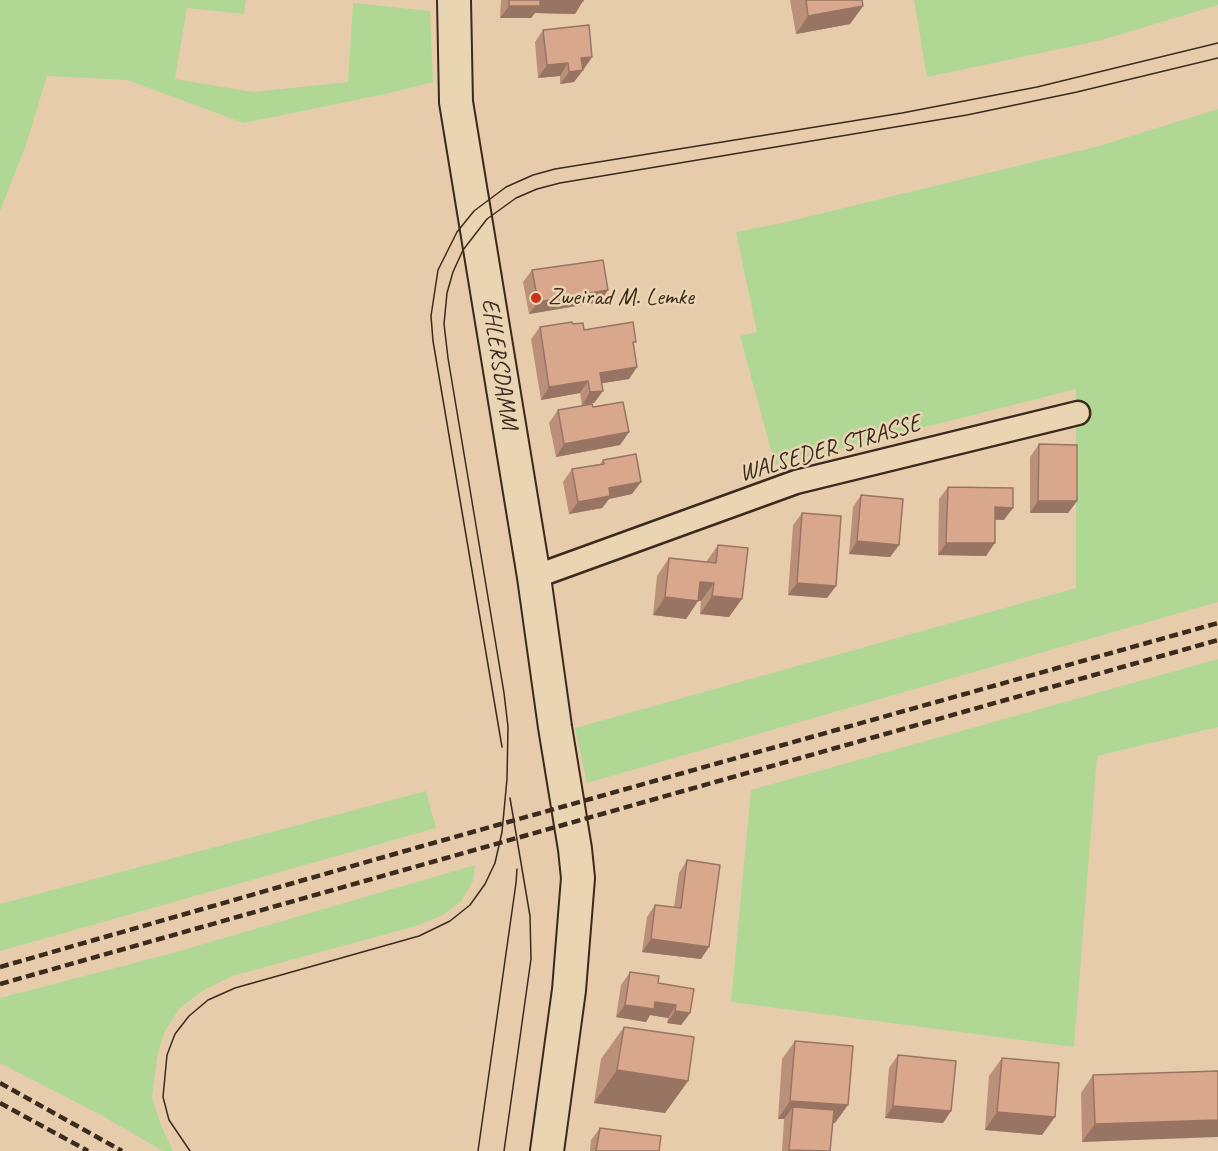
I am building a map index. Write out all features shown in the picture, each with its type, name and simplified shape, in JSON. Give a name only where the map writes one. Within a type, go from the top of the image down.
[{"type":"street","name":"EHLERSDAMM","points":[[454,0],[456,102],[534,577],[578,878],[569,990],[547,1151]]},
{"type":"street","name":"WALSEDER STRASSE","points":[[534,577],[796,482],[1078,413]]},
{"type":"green space","points":[[0,0],[246,0],[244,14],[187,8],[175,79],[253,92],[348,82],[353,3],[430,11],[433,82],[244,123],[127,80],[47,76],[26,145],[0,211]]},
{"type":"green space","points":[[914,0],[1218,0],[1218,5],[1102,40],[927,77]]},
{"type":"green space","points":[[1218,109],[1218,602],[587,783],[575,728],[1076,588],[1076,389],[775,465],[740,336],[757,332],[736,232],[1099,146]]},
{"type":"green space","points":[[1218,659],[1218,727],[1097,756],[1074,1047],[731,1002],[751,790]]},
{"type":"green space","points":[[426,791],[436,828],[0,951],[0,904]]},
{"type":"green space","points":[[475,865],[473,881],[461,901],[443,915],[416,926],[232,976],[202,991],[179,1009],[165,1031],[158,1052],[152,1097],[173,1151],[163,1151],[101,1115],[0,1063],[0,998],[169,954]]},
{"type":"building","points":[[509,0],[583,1],[540,1],[540,6],[509,6]]},
{"type":"building","points":[[806,0],[862,0],[863,6],[808,16]]},
{"type":"building","points":[[589,25],[592,57],[581,58],[583,70],[569,72],[568,63],[547,65],[543,30]]},
{"type":"building","points":[[603,260],[608,290],[538,302],[532,270]]},
{"type":"building","points":[[572,322],[573,324],[583,323],[584,330],[633,322],[637,367],[600,373],[603,391],[590,392],[588,381],[549,387],[540,327]]},
{"type":"building","points":[[623,402],[629,432],[564,444],[558,410],[592,404],[593,407]]},
{"type":"building","points":[[1039,444],[1077,445],[1077,501],[1038,501]]},
{"type":"building","points":[[636,454],[641,482],[609,488],[610,496],[578,502],[572,469],[604,464],[603,460]]},
{"type":"building","points":[[948,487],[1013,488],[1013,508],[995,507],[995,543],[946,543]]},
{"type":"building","points":[[861,495],[903,499],[899,545],[857,541]]},
{"type":"building","points":[[802,513],[841,516],[836,586],[797,583]]},
{"type":"building","points":[[718,545],[748,548],[742,599],[712,596],[714,583],[700,582],[698,601],[665,597],[669,558],[716,563]]},
{"type":"building","points":[[687,860],[720,865],[709,947],[651,939],[655,905],[681,908]]},
{"type":"building","points":[[630,972],[659,976],[658,983],[694,989],[690,1013],[675,1011],[676,1005],[655,1002],[654,1009],[625,1005]]},
{"type":"building","points":[[624,1027],[694,1037],[688,1081],[617,1070]]},
{"type":"building","points":[[795,1041],[853,1046],[848,1105],[790,1101]]},
{"type":"building","points":[[898,1055],[956,1061],[951,1111],[893,1106]]},
{"type":"building","points":[[1002,1058],[1059,1063],[1055,1117],[997,1112]]},
{"type":"building","points":[[1218,1071],[1218,1120],[1095,1124],[1093,1075]]},
{"type":"building","points":[[793,1107],[834,1110],[830,1151],[789,1150]]},
{"type":"building","points":[[600,1128],[661,1136],[659,1151],[596,1151]]},
{"type":"tram line","points":[[502,747],[433,341],[431,316],[438,270],[457,232],[474,211],[506,187],[533,175],[555,169],[902,113],[1037,87],[1218,43]]},
{"type":"tram line","points":[[190,1151],[169,1120],[163,1097],[167,1055],[175,1034],[189,1016],[208,1000],[235,988],[419,936],[450,921],[470,905],[485,884],[495,863],[502,832],[507,779],[508,727],[444,324],[447,293],[453,272],[463,250],[487,219],[516,198],[560,183],[967,115],[1077,92],[1218,58]]},
{"type":"tram line","points":[[504,1151],[531,959],[530,916],[510,798]]},
{"type":"tram line","points":[[478,1151],[517,869]]},
{"type":"railway","points":[[0,967],[1218,623]]},
{"type":"railway","points":[[0,984],[1218,640]]},
{"type":"railway","points":[[0,1083],[122,1151]]},
{"type":"railway","points":[[0,1103],[88,1151]]},
{"type":"place","name":"Zweirad M. Lemke","points":[[536,298]]}]
